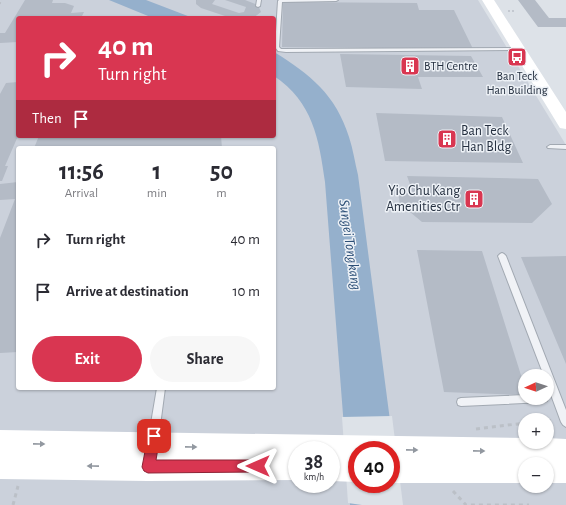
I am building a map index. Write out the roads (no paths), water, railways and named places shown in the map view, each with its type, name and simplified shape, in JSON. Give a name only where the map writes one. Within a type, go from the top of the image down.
[{"type":"street","points":[[488,0],[566,124]]},
{"type":"street","points":[[492,0],[566,113]]},
{"type":"street","points":[[0,443],[150,456],[288,460]]},
{"type":"street","points":[[340,463],[445,470],[566,452]]},
{"type":"street","points":[[9,473],[150,456]]},
{"type":"street","points":[[554,469],[566,468]]},
{"type":"street","points":[[400,469],[518,469]]},
{"type":"lane","points":[[258,6],[259,0]]},
{"type":"lane","points":[[336,0],[280,1],[277,47],[280,50],[286,51],[519,49]]},
{"type":"lane","points":[[550,147],[566,147]]},
{"type":"lane","points":[[502,256],[542,369]]},
{"type":"lane","points":[[150,456],[161,390]]},
{"type":"lane","points":[[461,402],[518,399]]},
{"type":"lane","points":[[554,401],[566,422]]},
{"type":"water","points":[[109,0],[146,0],[188,16],[148,16]]},
{"type":"water","name":"Sungei Tongkang","points":[[276,53],[310,77],[329,97],[344,122],[358,175],[393,441],[348,441],[348,479],[323,166],[317,136],[306,110],[298,97],[276,78]]},
{"type":"water","points":[[349,493],[399,493],[401,505],[350,505]]},
{"type":"place","name":"Ban Teck Han Building","points":[[517,57]]},
{"type":"place","name":"BTH Centre","points":[[410,66]]},
{"type":"place","name":"Ban Teck Han Bldg","points":[[447,139]]},
{"type":"place","name":"Yio Chu Kang Amenities Ctr","points":[[474,199]]}]
